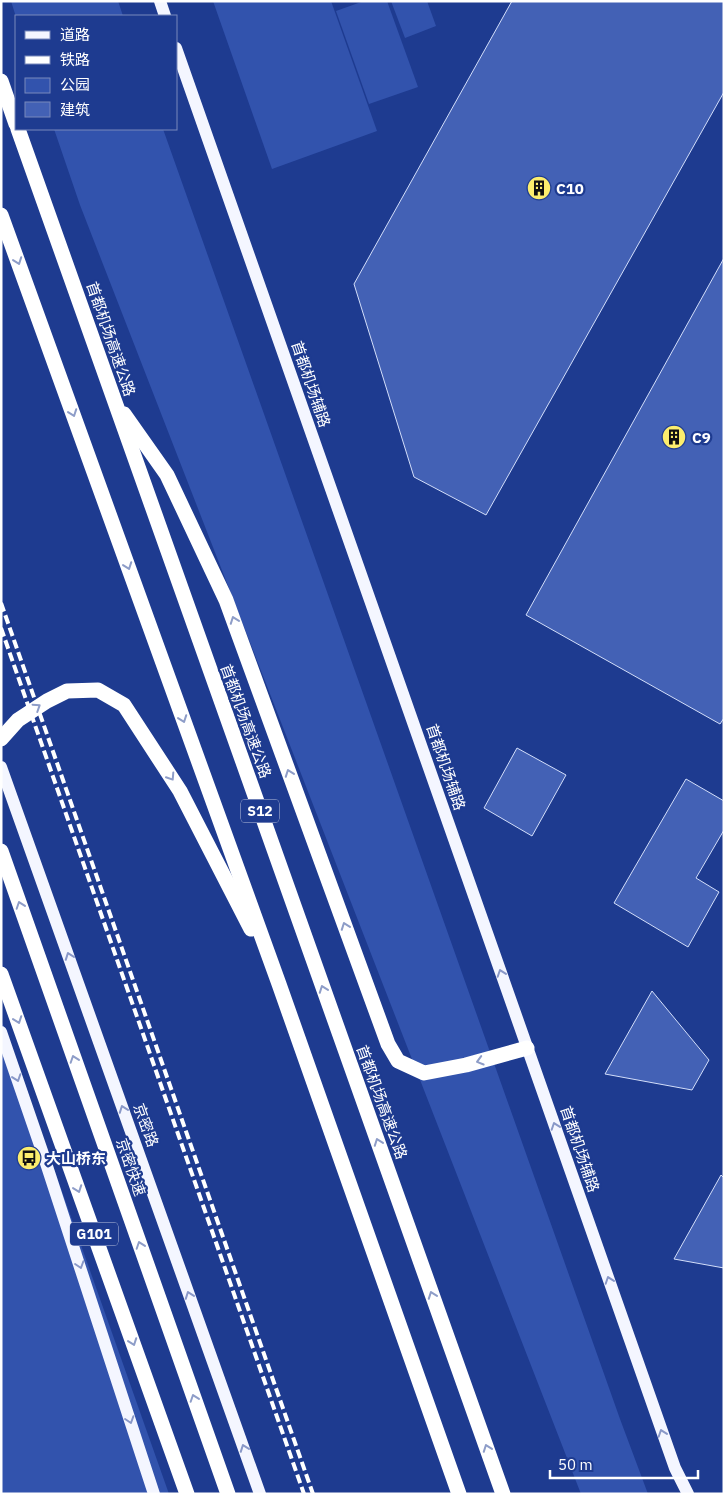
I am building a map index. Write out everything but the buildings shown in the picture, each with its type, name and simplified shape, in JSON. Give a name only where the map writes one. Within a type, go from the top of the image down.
[{"type":"highway","points":[[1,81],[15,121]]},
{"type":"highway","name":"首都机场高速公路","points":[[18,130],[503,1494]]},
{"type":"highway","name":"S12","points":[[1,215],[279,984],[459,1494]]},
{"type":"highway","points":[[113,399],[167,475],[226,600],[388,1044],[398,1061],[424,1073],[466,1065],[527,1048]]},
{"type":"highway","points":[[1,739],[18,720],[47,701],[68,691],[98,690],[124,706],[180,791],[279,984]]},
{"type":"highway","name":"京密快速","points":[[1,851],[228,1494]]},
{"type":"highway","name":"G101","points":[[1,974],[187,1494]]},
{"type":"main road","points":[[160,1],[165,15]]},
{"type":"main road","name":"首都机场辅路","points":[[178,54],[675,1468],[688,1494]]},
{"type":"main road","name":"京密路","points":[[1,767],[260,1494]]},
{"type":"main road","name":"G101","points":[[1,1032],[42,1151],[154,1494]]},
{"type":"green space","points":[[11,1],[118,1],[123,15],[15,15]]},
{"type":"green space","points":[[213,1],[331,1],[377,131],[272,169]]},
{"type":"green space","points":[[364,1],[387,1],[418,87],[369,104],[336,11]]},
{"type":"green space","points":[[391,1],[427,1],[436,26],[405,38]]},
{"type":"green space","points":[[54,130],[163,130],[648,1494],[581,1494],[80,205]]},
{"type":"green space","points":[[1,1019],[169,1494],[1,1494]]},
{"type":"railway","points":[[1,603],[313,1494]]},
{"type":"railway","points":[[1,628],[304,1494]]},
{"type":"place","name":"C10","points":[[539,188]]},
{"type":"place","name":"C9","points":[[674,437]]},
{"type":"place","name":"大山桥东","points":[[29,1158]]}]
